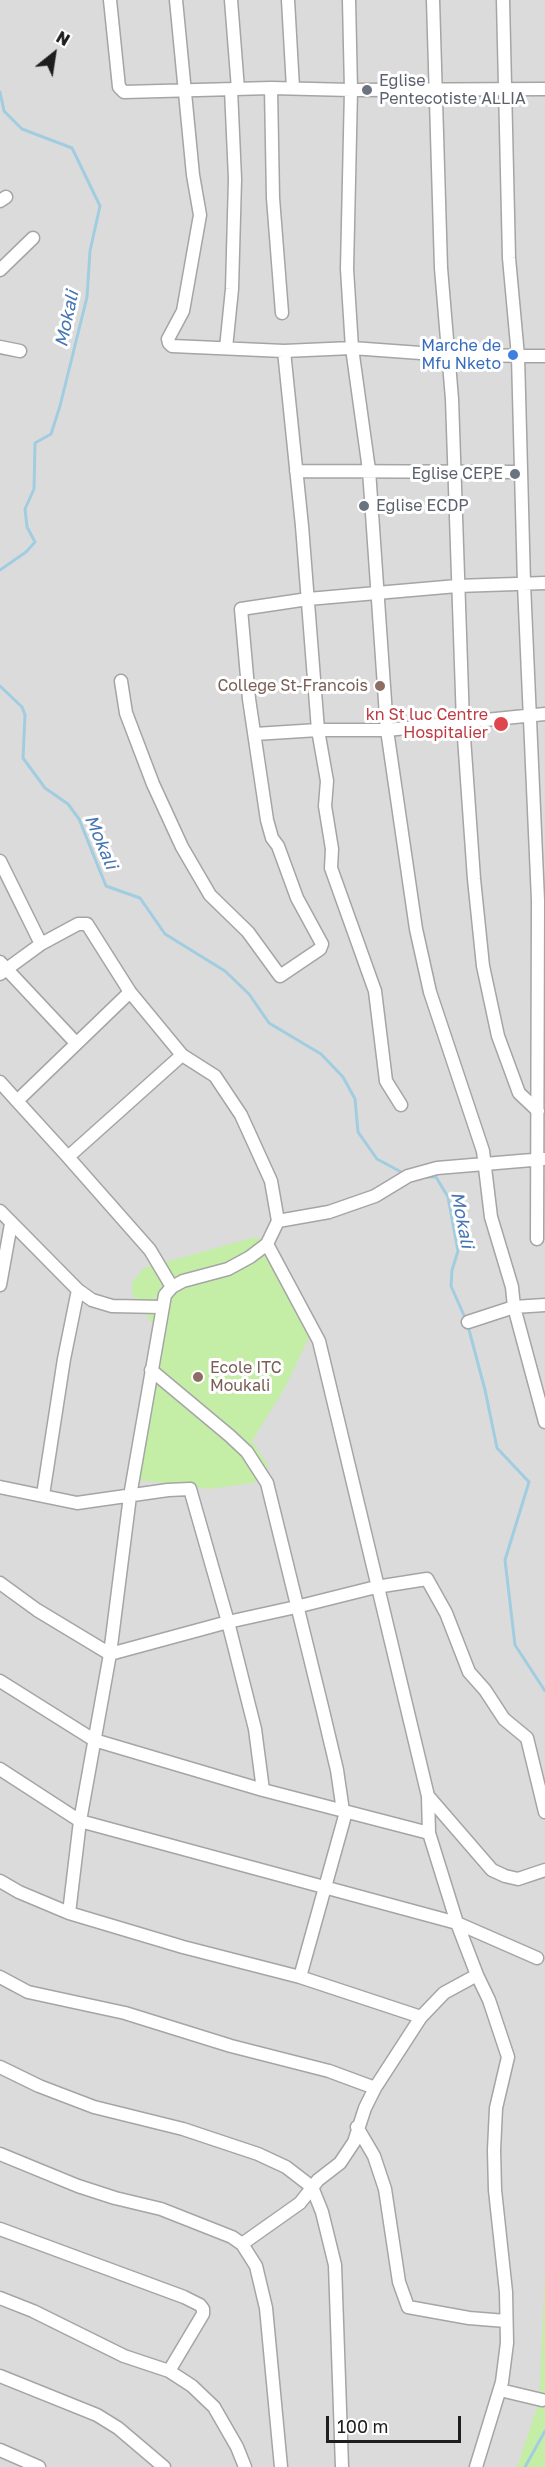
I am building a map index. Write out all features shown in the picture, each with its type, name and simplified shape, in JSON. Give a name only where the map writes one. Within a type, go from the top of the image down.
[{"type":"street","points":[[110,0],[121,90],[130,93],[184,89],[271,88],[545,89]]},
{"type":"street","points":[[176,0],[191,165],[200,215],[183,311],[168,339],[172,346],[284,351],[351,348],[448,355],[545,356]]},
{"type":"street","points":[[226,348],[232,289],[235,179],[235,89],[231,0]]},
{"type":"street","points":[[288,0],[293,88]]},
{"type":"street","points":[[349,0],[351,90],[347,269],[351,348],[369,470],[387,730],[416,929],[430,992],[483,1151],[491,1217],[512,1287],[514,1307],[545,1422]]},
{"type":"street","points":[[434,0],[441,268],[454,470],[463,723],[474,879],[483,966],[498,1036],[519,1093],[538,1111]]},
{"type":"street","points":[[503,0],[509,258],[518,356],[524,584],[538,900],[538,1111],[541,1160],[537,1239]]},
{"type":"street","points":[[271,88],[273,198],[282,313]]},
{"type":"street","points":[[0,270],[33,238]]},
{"type":"street","points":[[0,346],[20,351]]},
{"type":"street","points":[[284,351],[318,730],[327,781],[325,807],[332,849],[331,868],[375,991],[386,1081],[401,1105]]},
{"type":"street","points":[[296,471],[521,472]]},
{"type":"street","points":[[121,681],[126,713],[153,784],[182,847],[210,895],[248,932],[280,976],[320,950],[322,944],[297,898],[278,846],[272,838],[258,769],[241,609],[308,599],[458,586],[545,583]]},
{"type":"street","points":[[255,734],[318,730],[387,730],[545,714]]},
{"type":"street","points":[[0,861],[41,944]]},
{"type":"street","points":[[69,1913],[80,1821],[110,1653],[130,1496],[165,1295],[172,1287],[183,1281],[228,1269],[250,1257],[267,1244],[278,1221],[271,1181],[241,1115],[216,1077],[182,1055],[130,992],[87,924],[78,924],[2,968],[76,1043]]},
{"type":"street","points":[[17,1101],[130,992]]},
{"type":"street","points":[[68,1156],[182,1055]]},
{"type":"street","points":[[0,1082],[150,1250],[172,1287]]},
{"type":"street","points":[[278,1221],[329,1212],[370,1198],[408,1176],[437,1168],[541,1160]]},
{"type":"street","points":[[0,1211],[78,1290],[92,1300],[112,1306],[162,1307]]},
{"type":"street","points":[[0,1285],[11,1224]]},
{"type":"street","points":[[267,1244],[319,1341],[376,1587],[428,1796],[429,1833],[457,1923],[489,2000],[508,2057],[496,2108],[494,2150],[506,2292],[505,2363],[500,2390],[476,2467]]},
{"type":"street","points":[[43,1495],[64,1359],[78,1290]]},
{"type":"street","points":[[468,1322],[514,1307],[545,1305]]},
{"type":"street","points":[[151,1370],[247,1452],[263,1474],[271,1496],[345,1811],[300,1977]]},
{"type":"street","points":[[0,1487],[76,1503],[168,1490],[190,1490],[228,1622],[255,1729],[263,1790]]},
{"type":"street","points":[[0,1583],[37,1610],[110,1653],[376,1587],[428,1579],[446,1613],[468,1672],[485,1690],[504,1719],[527,1738],[545,1812]]},
{"type":"street","points":[[0,1681],[94,1740],[263,1790],[429,1833]]},
{"type":"street","points":[[0,1769],[80,1821],[457,1923],[537,1958]]},
{"type":"street","points":[[428,1796],[492,1870],[518,1879],[545,1870]]},
{"type":"street","points":[[0,1881],[19,1892],[69,1913],[183,1947],[300,1977],[421,2017]]},
{"type":"street","points":[[242,2244],[300,2203],[312,2187],[340,2163],[354,2142],[357,2127],[375,2088],[421,2017],[444,1993],[477,1975]]},
{"type":"street","points":[[0,1977],[28,1992],[125,2013],[231,2046],[328,2072],[375,2088]]},
{"type":"street","points":[[0,2067],[39,2086],[94,2107],[183,2129],[258,2154],[286,2166],[312,2187],[322,2212],[335,2265],[342,2467]]},
{"type":"street","points":[[357,2127],[374,2156],[383,2180],[399,2282],[408,2307],[469,2318],[506,2321]]},
{"type":"street","points":[[0,2154],[78,2186],[161,2209],[232,2237],[242,2244],[256,2266],[266,2308],[281,2467]]},
{"type":"street","points":[[0,2229],[184,2297],[200,2306],[203,2314],[168,2372]]},
{"type":"street","points":[[0,2298],[33,2311],[124,2356],[168,2372],[192,2386],[214,2407],[237,2447],[245,2467]]},
{"type":"street","points":[[0,2376],[97,2415],[118,2428],[164,2467]]},
{"type":"street","points":[[500,2390],[542,2400]]},
{"type":"street","points":[[0,2450],[39,2467]]},
{"type":"shaded area","points":[[0,0],[545,0],[545,2467],[0,2467]]},
{"type":"green space","points":[[256,1237],[270,1244],[314,1327],[284,1389],[252,1441],[268,1465],[265,1481],[209,1489],[139,1480],[154,1327],[132,1293],[132,1282],[144,1268]]},
{"type":"green space","points":[[545,2271],[545,2467],[517,2467],[539,2402]]},
{"type":"waterway","name":"Mokali","points":[[0,92],[4,111],[22,129],[72,148],[100,206],[90,251],[87,297],[60,406],[51,434],[35,443],[34,489],[25,509],[27,527],[35,542],[26,552],[0,570]]},
{"type":"waterway","name":"Mokali","points":[[0,686],[22,707],[25,715],[23,758],[45,788],[68,804],[79,819],[106,886],[140,898],[165,934],[225,971],[249,994],[269,1023],[321,1054],[343,1077],[355,1099],[358,1132],[377,1159],[405,1174]]},
{"type":"waterway","name":"Mokali","points":[[426,1177],[436,1177],[448,1197],[458,1251],[452,1270],[451,1286],[466,1320]]},
{"type":"waterway","name":"Mokali","points":[[468,1326],[497,1448],[529,1482],[505,1560],[515,1645],[545,1691]]},
{"type":"waterway","name":"Mokali","points":[[525,2467],[545,2431]]},
{"type":"place","name":"Eglise Pentecotiste ALLIA","points":[[367,90]]},
{"type":"place","name":"Marche de Mfu Nketo","points":[[513,355]]},
{"type":"place","name":"Eglise CEPE","points":[[515,474]]},
{"type":"place","name":"Eglise ECDP","points":[[364,506]]},
{"type":"place","name":"College St-Francois","points":[[380,686]]},
{"type":"place","name":"kn St luc Centre Hospitalier","points":[[501,724]]},
{"type":"place","name":"Ecole ITC Moukali","points":[[198,1377]]}]
